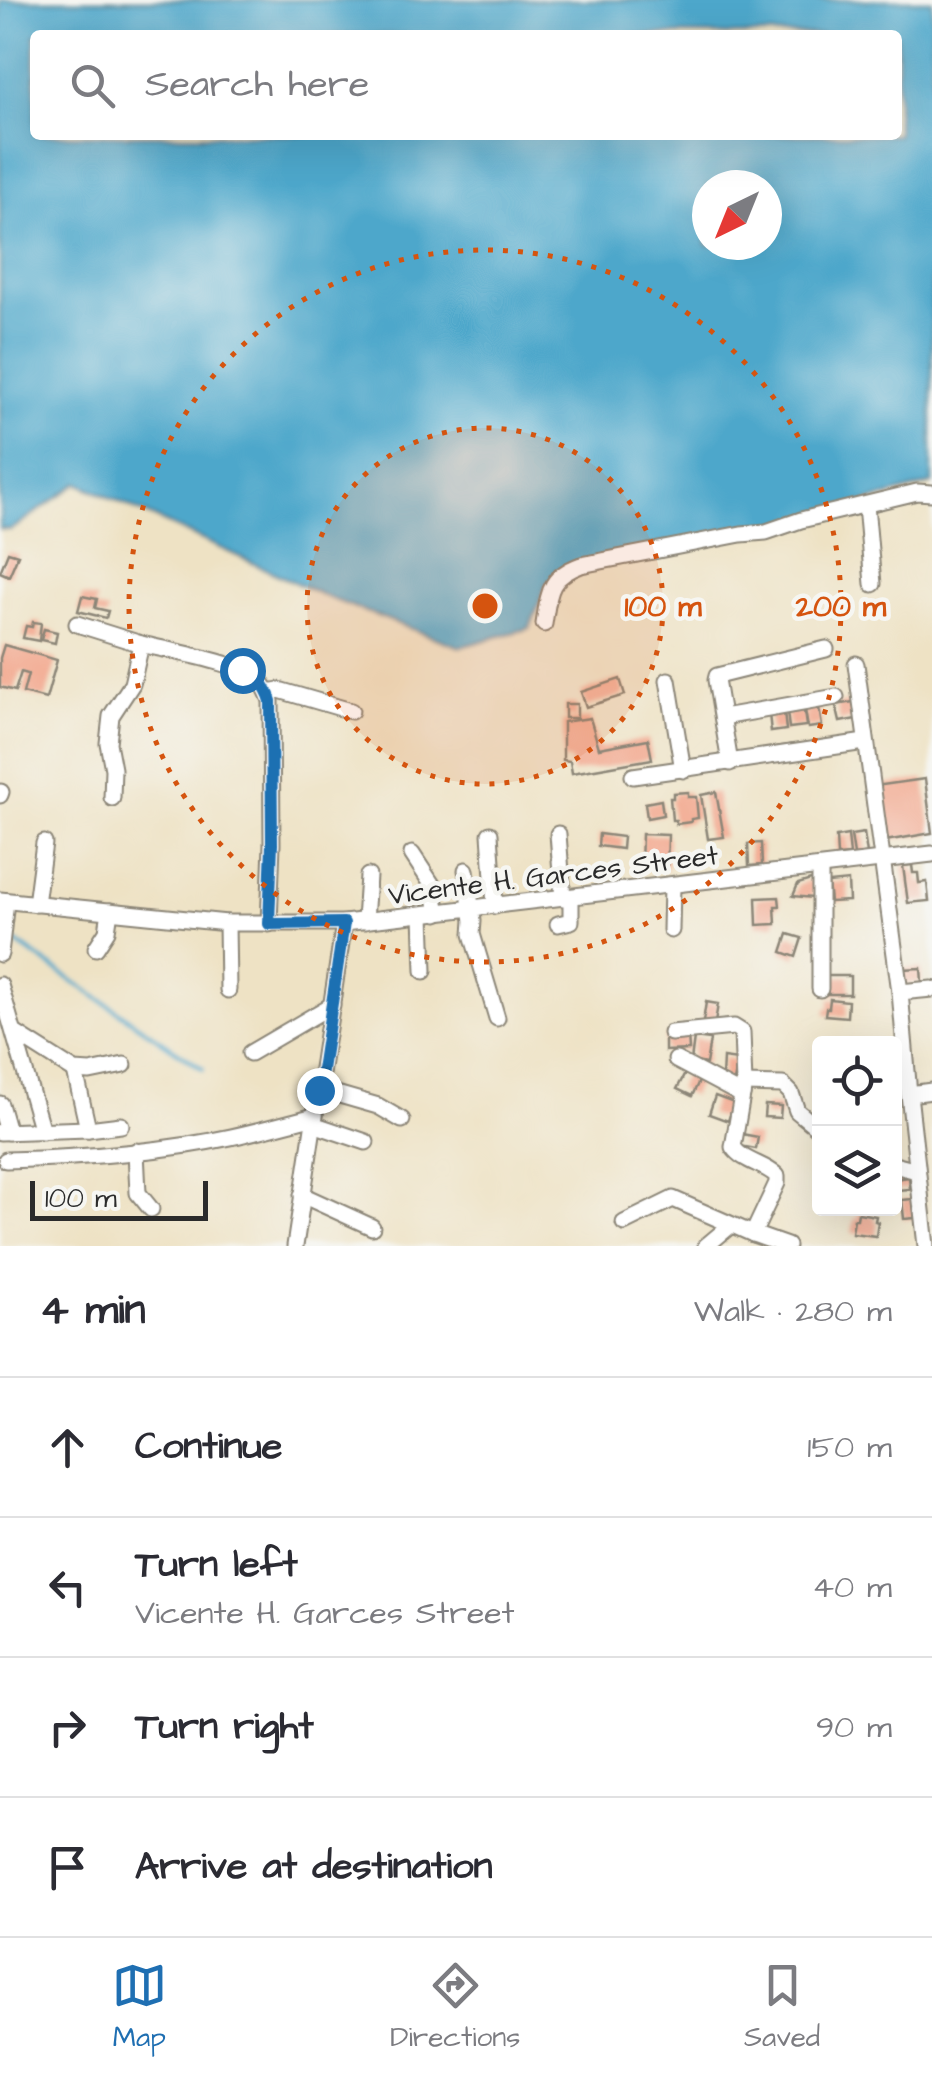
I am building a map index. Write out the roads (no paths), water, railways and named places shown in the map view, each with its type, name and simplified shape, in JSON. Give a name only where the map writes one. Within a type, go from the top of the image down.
[{"type":"street","points":[[544,624],[550,589],[568,570],[766,532],[917,492],[932,493]]},
{"type":"street","points":[[866,505],[874,584]]},
{"type":"street","points":[[77,624],[242,670],[259,679],[268,692],[272,826],[269,924]]},
{"type":"street","points":[[112,798],[110,716],[132,684],[141,644]]},
{"type":"street","points":[[730,763],[718,676],[826,649]]},
{"type":"street","points":[[856,664],[928,1238]]},
{"type":"street","points":[[668,680],[683,770]]},
{"type":"street","points":[[268,692],[279,690],[351,711]]},
{"type":"street","points":[[723,717],[836,697]]},
{"type":"street","points":[[633,776],[865,742]]},
{"type":"street","points":[[490,834],[495,906]]},
{"type":"street","points":[[558,834],[571,921],[558,924]]},
{"type":"street","points":[[36,904],[44,843]]},
{"type":"street","points":[[412,854],[432,886],[424,971]]},
{"type":"street","name":"Vicente H. Garces Street","points":[[3,900],[226,923],[344,923],[932,854]]},
{"type":"street","points":[[820,868],[820,988]]},
{"type":"street","points":[[466,870],[472,934],[497,1018]]},
{"type":"street","points":[[365,921],[368,876]]},
{"type":"street","points":[[671,930],[672,885]]},
{"type":"street","points":[[0,954],[3,900]]},
{"type":"street","points":[[96,948],[107,932],[110,911]]},
{"type":"street","points":[[226,923],[228,990]]},
{"type":"street","points":[[295,1246],[344,923]]},
{"type":"street","points":[[0,985],[42,1131]]},
{"type":"street","points":[[900,992],[932,989]]},
{"type":"street","points":[[250,1053],[332,1005]]},
{"type":"street","points":[[671,1032],[734,1026],[742,1035],[743,1089],[735,1152],[778,1176],[752,1234]]},
{"type":"street","points":[[15,1033],[75,1071],[124,1065]]},
{"type":"street","points":[[676,1060],[743,1089],[783,1085],[791,1093],[797,1111],[815,1126]]},
{"type":"street","points":[[75,1071],[88,1130]]},
{"type":"street","points":[[319,1090],[378,1106],[402,1120]]},
{"type":"street","points":[[908,1094],[932,1092]]},
{"type":"street","points":[[0,1104],[4,1132],[88,1130],[121,1125]]},
{"type":"street","points":[[6,1160],[136,1151],[314,1120],[366,1142]]},
{"type":"street","points":[[136,1151],[138,1192],[150,1209]]},
{"type":"street","points":[[902,1167],[918,1171]]},
{"type":"street","points":[[302,1194],[372,1226]]},
{"type":"street","points":[[624,1223],[673,1199],[787,1246]]},
{"type":"street","points":[[706,1246],[731,1226]]},
{"type":"water","points":[[0,0],[932,0],[932,484],[760,531],[617,556],[547,583],[530,628],[460,647],[329,598],[78,483],[11,530],[0,529]]},
{"type":"waterway","points":[[8,937],[203,1069]]}]
